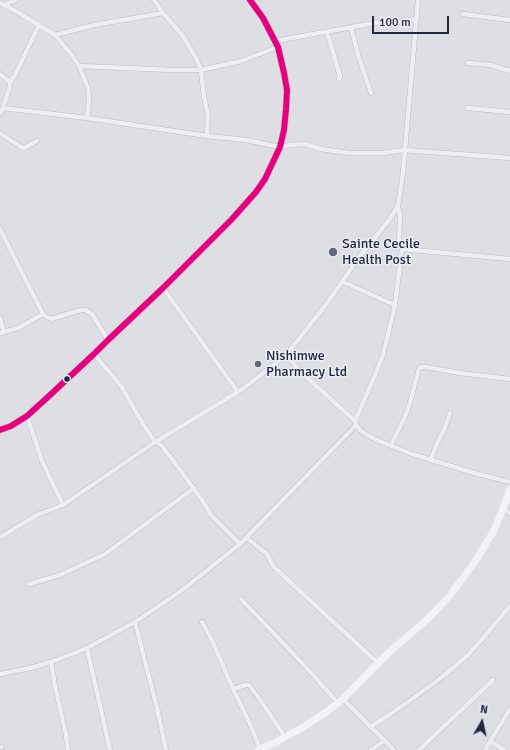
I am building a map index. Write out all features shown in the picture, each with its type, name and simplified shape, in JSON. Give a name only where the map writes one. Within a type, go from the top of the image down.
[{"type":"main road","points":[[259,750],[285,737],[325,713],[340,701],[378,663],[432,615],[451,594],[476,560],[507,511],[510,489]]},
{"type":"street","points":[[2,4],[16,0]]},
{"type":"street","points":[[154,0],[183,36],[202,70],[204,96],[208,116],[208,136]]},
{"type":"street","points":[[0,430],[11,426],[27,416],[163,288],[232,219],[256,192],[271,167],[280,147],[284,130],[287,90],[277,44],[263,18],[250,0]]},
{"type":"street","points":[[0,674],[51,662],[87,648],[135,622],[181,591],[247,538],[356,423],[383,355],[395,305],[402,249],[399,242],[400,216],[398,206],[403,173],[418,0]]},
{"type":"street","points":[[2,4],[39,25],[55,36],[65,47],[79,66],[88,88],[89,99],[87,118]]},
{"type":"street","points":[[55,36],[94,25],[163,13]]},
{"type":"street","points":[[463,14],[510,20]]},
{"type":"street","points":[[79,66],[202,70],[241,61],[277,44],[327,32],[380,22],[392,23],[417,19]]},
{"type":"street","points":[[39,25],[15,75],[10,82],[2,110],[87,118],[208,136],[246,140],[280,147],[290,144],[305,144],[321,149],[349,153],[382,153],[404,150],[510,158]]},
{"type":"street","points":[[351,27],[358,55],[371,93]]},
{"type":"street","points":[[327,32],[340,76],[339,79]]},
{"type":"street","points":[[468,63],[491,65],[510,71]]},
{"type":"street","points":[[0,74],[10,82]]},
{"type":"street","points":[[468,108],[510,112]]},
{"type":"street","points":[[0,133],[20,147],[24,148],[37,141]]},
{"type":"street","points":[[0,537],[37,515],[63,504],[155,442],[238,392],[286,355],[325,306],[360,256],[389,220],[398,206]]},
{"type":"street","points":[[0,229],[43,314],[47,318],[51,319],[85,310],[92,314],[108,340]]},
{"type":"street","points":[[402,249],[510,259]]},
{"type":"street","points":[[343,282],[395,305]]},
{"type":"street","points":[[163,288],[238,392]]},
{"type":"street","points":[[0,318],[2,333],[18,328],[43,314]]},
{"type":"street","points":[[94,354],[121,386],[155,442],[161,445],[175,462],[211,515],[240,544]]},
{"type":"street","points":[[286,355],[302,373],[356,423],[360,430],[368,435],[412,454],[474,473],[510,482]]},
{"type":"street","points":[[391,445],[410,403],[419,369],[421,367],[510,379]]},
{"type":"street","points":[[431,459],[450,413]]},
{"type":"street","points":[[27,416],[42,461],[63,504]]},
{"type":"street","points":[[29,584],[60,574],[105,554],[194,488]]},
{"type":"street","points":[[247,538],[267,554],[276,569],[378,663]]},
{"type":"street","points":[[241,599],[340,701],[394,750]]},
{"type":"street","points":[[370,727],[412,699],[467,656],[510,606]]},
{"type":"street","points":[[135,622],[166,750]]},
{"type":"street","points":[[202,622],[212,640],[251,726],[259,750]]},
{"type":"street","points":[[87,648],[110,750]]},
{"type":"street","points":[[51,662],[68,750]]},
{"type":"street","points":[[419,750],[493,680]]},
{"type":"street","points":[[233,689],[249,685],[285,737]]},
{"type":"street","points":[[485,750],[510,709]]},
{"type":"street","points":[[371,750],[384,741]]},
{"type":"street","points":[[490,741],[504,750]]},
{"type":"transit line","points":[[0,430],[11,426],[27,416],[94,354],[232,219],[256,192],[265,179],[280,147],[284,130],[287,90],[278,47],[263,18],[250,0]]},
{"type":"place","name":"Sainte Cecile Health Post","points":[[333,252]]},
{"type":"place","name":"Nishimwe Pharmacy Ltd","points":[[258,364]]}]
